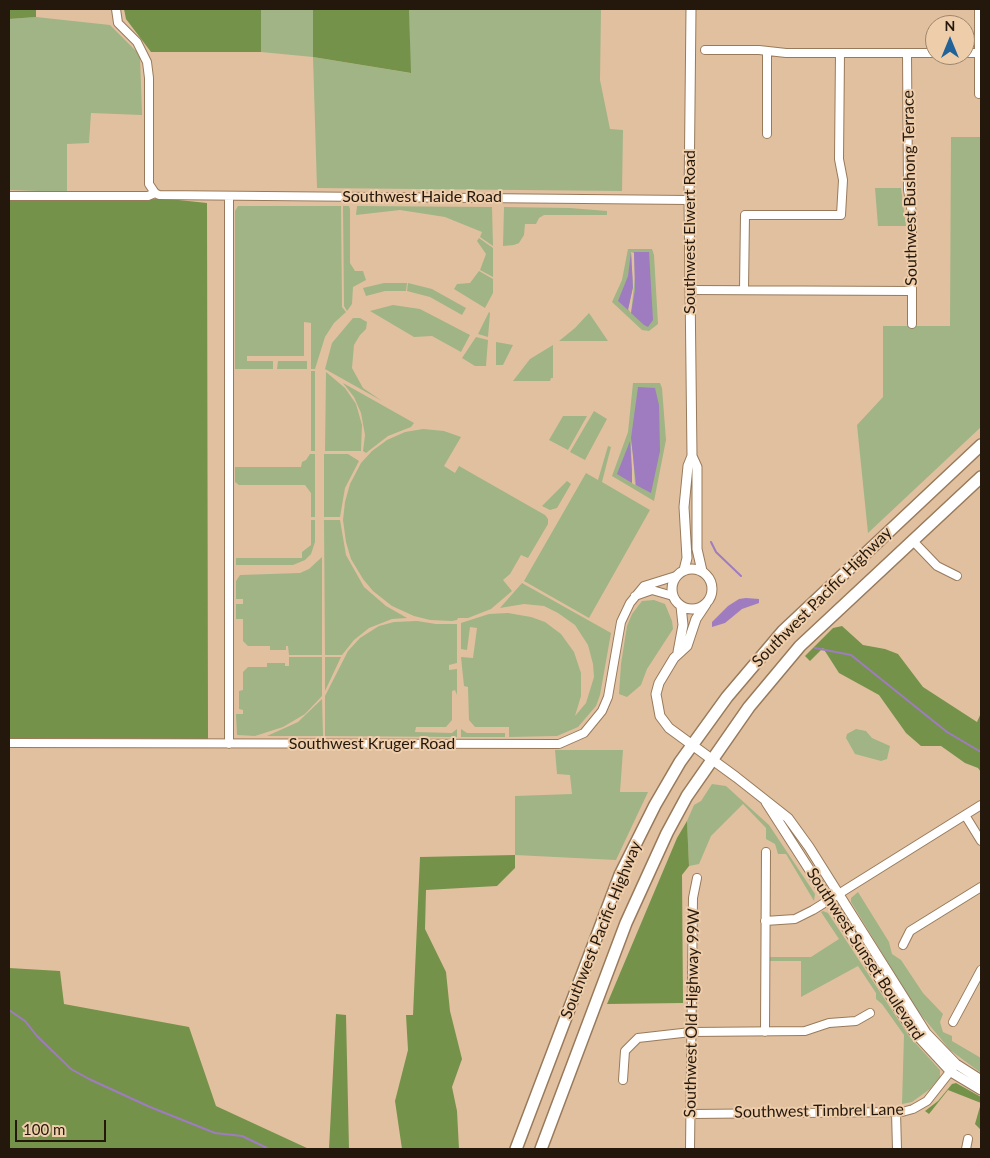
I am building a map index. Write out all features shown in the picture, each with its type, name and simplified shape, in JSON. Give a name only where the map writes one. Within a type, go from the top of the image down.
[{"type":"highway","name":"Southwest Pacific Highway","points":[[516,1149],[620,875],[654,805],[692,745],[736,686],[783,631],[981,444]]},
{"type":"highway","name":"Southwest Pacific Highway","points":[[541,1149],[633,906],[671,826],[712,759],[754,700],[800,646],[981,477]]},
{"type":"main road","name":"Southwest Elwert Road","points":[[680,573],[687,558],[684,507],[688,466],[692,456],[689,200],[691,9]]},
{"type":"main road","name":"Southwest Elwert Road","points":[[692,456],[697,467],[697,549],[702,571]]},
{"type":"main road","points":[[678,652],[688,646],[696,619],[712,595],[712,581],[702,571],[696,569],[680,573],[673,582],[673,596],[681,606],[683,625],[678,652],[659,683],[656,694],[657,708],[669,728],[692,745]]},
{"type":"main road","points":[[681,606],[693,609],[706,604]]},
{"type":"main road","name":"Southwest Sunset Boulevard","points":[[692,745],[766,802],[782,812],[795,826],[918,1022],[953,1068],[981,1080]]},
{"type":"main road","name":"Southwest Sunset Boulevard","points":[[766,802],[907,1023],[953,1068],[981,1090]]},
{"type":"street","points":[[116,9],[118,23],[137,42],[147,62],[149,78],[149,184],[155,193]]},
{"type":"street","points":[[979,9],[979,94]]},
{"type":"street","points":[[705,50],[925,53]]},
{"type":"street","points":[[767,51],[767,134]]},
{"type":"street","points":[[744,289],[745,215],[841,215],[842,180],[839,159],[840,53]]},
{"type":"street","name":"Southwest Bushong Terrace","points":[[907,53],[908,190],[912,213],[912,324]]},
{"type":"street","name":"Southwest Haide Road","points":[[9,196],[148,196],[155,193],[164,196],[689,200]]},
{"type":"street","points":[[228,196],[229,744]]},
{"type":"street","points":[[690,290],[912,291]]},
{"type":"street","points":[[913,541],[937,566],[957,576]]},
{"type":"street","name":"Southwest Kruger Road","points":[[9,743],[548,745],[569,741],[590,728],[605,707],[622,618],[635,596],[644,586],[680,573]]},
{"type":"street","points":[[635,596],[652,590],[673,596]]},
{"type":"street","points":[[765,921],[795,919],[981,805]]},
{"type":"street","points":[[965,815],[981,841]]},
{"type":"street","points":[[765,1032],[766,852]]},
{"type":"street","name":"Southwest Old Highway 99W","points":[[690,1149],[693,898],[697,878]]},
{"type":"street","points":[[902,945],[910,931],[981,887]]},
{"type":"street","points":[[953,1022],[981,970]]},
{"type":"street","points":[[623,1080],[625,1051],[638,1038],[691,1032],[805,1031],[830,1023],[856,1021],[870,1013]]},
{"type":"street","name":"Southwest Timbrel Lane","points":[[691,1114],[896,1112],[913,1109],[927,1101],[953,1068]]},
{"type":"street","points":[[896,1112],[896,1149]]},
{"type":"street","points":[[966,1149],[968,1138]]},
{"type":"green space","points":[[9,9],[36,9],[36,17],[9,19]]},
{"type":"green space","points":[[124,9],[261,9],[261,52],[151,52],[126,19]]},
{"type":"green space","points":[[261,9],[313,9],[313,57],[261,52]]},
{"type":"green space","points":[[313,9],[409,9],[411,73],[313,57]]},
{"type":"green space","points":[[409,9],[601,9],[600,80],[610,129],[623,130],[622,191],[317,188],[313,57],[410,73]]},
{"type":"green space","points":[[36,17],[110,25],[140,55],[142,115],[91,113],[89,143],[67,144],[67,192],[9,190],[9,19]]},
{"type":"green space","points":[[951,137],[981,137],[981,427],[868,533],[857,425],[883,397],[883,326],[950,326]]},
{"type":"green space","points":[[875,188],[901,188],[906,226],[878,226]]},
{"type":"green space","points":[[169,199],[207,203],[208,739],[9,738],[9,200]]},
{"type":"green space","points":[[238,206],[341,206],[342,307],[346,312],[334,323],[325,337],[315,369],[311,369],[311,323],[304,322],[304,356],[247,356],[247,361],[273,361],[273,369],[235,369],[235,211]]},
{"type":"green space","points":[[343,206],[349,206],[350,209],[350,263],[355,271],[363,271],[366,280],[353,287],[352,304],[347,311],[344,306]]},
{"type":"green space","points":[[357,206],[492,207],[493,246],[480,237],[482,232],[445,217],[400,210],[356,215]]},
{"type":"green space","points":[[504,207],[570,208],[607,211],[607,215],[544,215],[539,218],[536,224],[525,224],[524,235],[519,243],[503,246]]},
{"type":"green space","points":[[479,238],[493,248],[493,277],[480,270],[486,254],[477,241]]},
{"type":"green space","points":[[628,249],[652,249],[654,255],[658,324],[649,331],[642,330],[612,302],[622,280]],"holes":[[[631,252],[634,253],[635,277],[631,313],[628,309],[633,287]]]},
{"type":"green space","points":[[479,271],[493,279],[493,293],[485,308],[454,289],[457,284],[470,283]]},
{"type":"green space","points":[[384,283],[407,283],[406,291],[385,291],[366,296],[363,288]]},
{"type":"green space","points":[[408,283],[432,289],[466,308],[462,315],[430,297],[407,291]]},
{"type":"green space","points":[[393,305],[420,309],[470,335],[461,352],[432,336],[414,337],[370,311]]},
{"type":"green space","points":[[490,313],[488,337],[478,334]]},
{"type":"green space","points":[[589,313],[608,341],[559,341],[575,328]]},
{"type":"green space","points":[[353,318],[360,318],[367,322],[366,329],[354,345],[352,368],[363,388],[382,401],[325,369],[332,343]]},
{"type":"green space","points":[[476,337],[488,340],[486,366],[475,366],[462,358]]},
{"type":"green space","points":[[496,342],[513,345],[503,365],[496,365]]},
{"type":"green space","points":[[553,345],[553,378],[550,381],[513,381],[530,359]]},
{"type":"green space","points":[[278,361],[307,361],[307,369],[277,369]]},
{"type":"green space","points":[[311,371],[315,371],[315,451],[311,451]]},
{"type":"green space","points":[[326,372],[345,388],[356,404],[362,425],[361,451],[325,451]]},
{"type":"green space","points":[[343,383],[414,423],[411,427],[388,436],[366,453],[363,451],[365,435],[361,413],[354,397]]},
{"type":"green space","points":[[633,383],[660,383],[666,440],[654,501],[612,476],[628,432]],"holes":[[[631,440],[635,485],[632,483]]]},
{"type":"green space","points":[[594,411],[607,419],[585,460],[570,452]]},
{"type":"green space","points":[[563,416],[587,416],[568,450],[549,440]]},
{"type":"green space","points":[[423,429],[444,431],[461,437],[444,466],[455,473],[459,466],[545,515],[548,519],[548,524],[528,558],[521,555],[510,574],[503,580],[512,591],[491,609],[468,618],[458,618],[452,621],[430,620],[414,616],[392,606],[373,591],[363,579],[351,559],[346,542],[343,520],[345,502],[350,484],[361,463],[372,451],[387,440],[405,432]]},
{"type":"green space","points":[[608,446],[611,447],[602,482],[650,510],[589,618],[524,581],[586,473],[598,480]]},
{"type":"green space","points":[[310,454],[315,454],[315,517],[311,517],[311,493],[305,485],[239,485],[235,482],[235,467],[301,467],[302,462]]},
{"type":"green space","points":[[324,454],[348,454],[359,461],[345,488],[340,517],[324,517]]},
{"type":"green space","points":[[567,481],[571,484],[557,508],[550,510],[542,506]]},
{"type":"green space","points":[[311,520],[315,520],[315,542],[311,554],[305,560],[293,565],[236,565],[236,558],[302,558],[302,552],[311,545]]},
{"type":"green space","points":[[324,520],[340,520],[346,555],[364,587],[386,606],[407,618],[392,619],[369,628],[354,640],[342,655],[325,655]]},
{"type":"green space","points":[[322,557],[322,655],[289,655],[288,646],[286,646],[286,650],[270,650],[270,646],[248,646],[243,641],[243,619],[236,619],[236,604],[243,604],[243,599],[236,599],[236,581],[240,575],[300,573],[309,569]]},
{"type":"green space","points":[[522,583],[611,633],[600,695],[596,706],[578,727],[557,736],[509,737],[509,727],[475,727],[469,720],[468,687],[464,686],[461,657],[473,658],[477,628],[470,627],[467,650],[461,649],[461,623],[489,614],[508,613],[531,617],[545,622],[561,634],[574,652],[581,673],[581,696],[575,716],[586,703],[594,677],[593,664],[588,645],[575,625],[544,606],[524,604],[500,608]]},
{"type":"green space","points":[[654,600],[665,604],[673,629],[647,669],[641,685],[627,697],[619,694],[621,664],[627,626],[632,614],[642,601]]},
{"type":"green space","points":[[417,621],[436,624],[457,624],[457,663],[449,665],[449,670],[457,669],[457,695],[455,690],[452,691],[452,720],[446,727],[416,727],[415,732],[452,733],[457,729],[457,737],[325,736],[325,696],[348,651],[360,638],[379,626],[394,622]]},
{"type":"green space","points":[[842,626],[863,645],[885,649],[898,654],[923,687],[977,722],[981,713],[981,772],[978,768],[965,763],[941,746],[921,746],[906,733],[879,695],[839,673],[823,648],[810,661],[805,656],[833,628]]},
{"type":"green space","points":[[289,657],[322,657],[322,696],[305,714],[283,727],[255,736],[237,735],[236,714],[243,714],[243,710],[239,709],[239,691],[243,690],[243,672],[248,667],[267,667],[267,663],[285,663],[285,666],[289,666]]},
{"type":"green space","points":[[325,657],[341,657],[325,691]]},
{"type":"green space","points":[[322,699],[323,736],[267,736],[298,722]]},
{"type":"green space","points":[[461,729],[467,733],[505,733],[505,737],[461,737]]},
{"type":"green space","points":[[856,729],[866,731],[872,738],[890,746],[887,759],[881,761],[855,754],[846,738],[847,734]]},
{"type":"green space","points":[[555,750],[623,750],[620,792],[648,792],[616,860],[515,855],[515,796],[572,794],[570,775],[557,774]]},
{"type":"green space","points":[[712,784],[726,786],[769,825],[815,894],[814,901],[786,854],[778,854],[775,844],[766,839],[766,828],[743,804],[711,836],[699,864],[689,866],[687,821],[694,805],[701,801]]},
{"type":"green space","points":[[687,821],[689,866],[682,875],[683,1003],[607,1004],[677,838]]},
{"type":"green space","points":[[515,855],[515,868],[497,886],[426,890],[425,929],[446,972],[450,1011],[462,1059],[452,1087],[457,1111],[459,1149],[402,1149],[395,1101],[408,1050],[406,1015],[413,1015],[420,857]]},
{"type":"green space","points":[[858,892],[889,942],[892,954],[901,960],[923,993],[943,1014],[940,1022],[943,1032],[952,1036],[952,1041],[981,1058],[981,1073],[950,1050],[917,1010],[851,902],[851,898]]},
{"type":"green space","points":[[821,912],[828,913],[909,1036],[940,1070],[940,1077],[930,1089],[912,1102],[902,1104],[904,1035],[882,1004],[876,999],[876,993],[858,966],[801,997],[801,961],[770,961],[770,957],[811,957],[839,939]]},
{"type":"green space","points":[[9,968],[60,971],[64,1004],[189,1027],[216,1106],[309,1149],[9,1149]]},
{"type":"green space","points":[[336,1014],[346,1015],[349,1149],[329,1149]]},
{"type":"green space","points":[[956,1083],[981,1097],[981,1103],[948,1090],[929,1114],[925,1111],[938,1101],[952,1084]]},
{"type":"green space","points":[[981,1103],[981,1127],[980,1129],[975,1124]]},
{"type":"shaded area","points":[[631,252],[633,287],[628,310],[618,301],[628,276]]},
{"type":"shaded area","points":[[634,252],[649,252],[653,320],[648,327],[631,313],[635,290]]},
{"type":"shaded area","points":[[638,387],[655,388],[659,405],[660,451],[651,493],[636,485],[631,438]]},
{"type":"shaded area","points":[[630,441],[632,471],[632,483],[617,474]]},
{"type":"shaded area","points":[[739,599],[759,599],[759,603],[742,609],[725,623],[712,627],[712,622],[728,606]]},
{"type":"waterway","points":[[711,542],[716,552],[741,576]]},
{"type":"waterway","points":[[815,648],[851,655],[947,732],[981,752]]},
{"type":"waterway","points":[[9,1010],[25,1021],[37,1036],[71,1069],[89,1079],[150,1107],[215,1133],[242,1136],[269,1149]]}]
